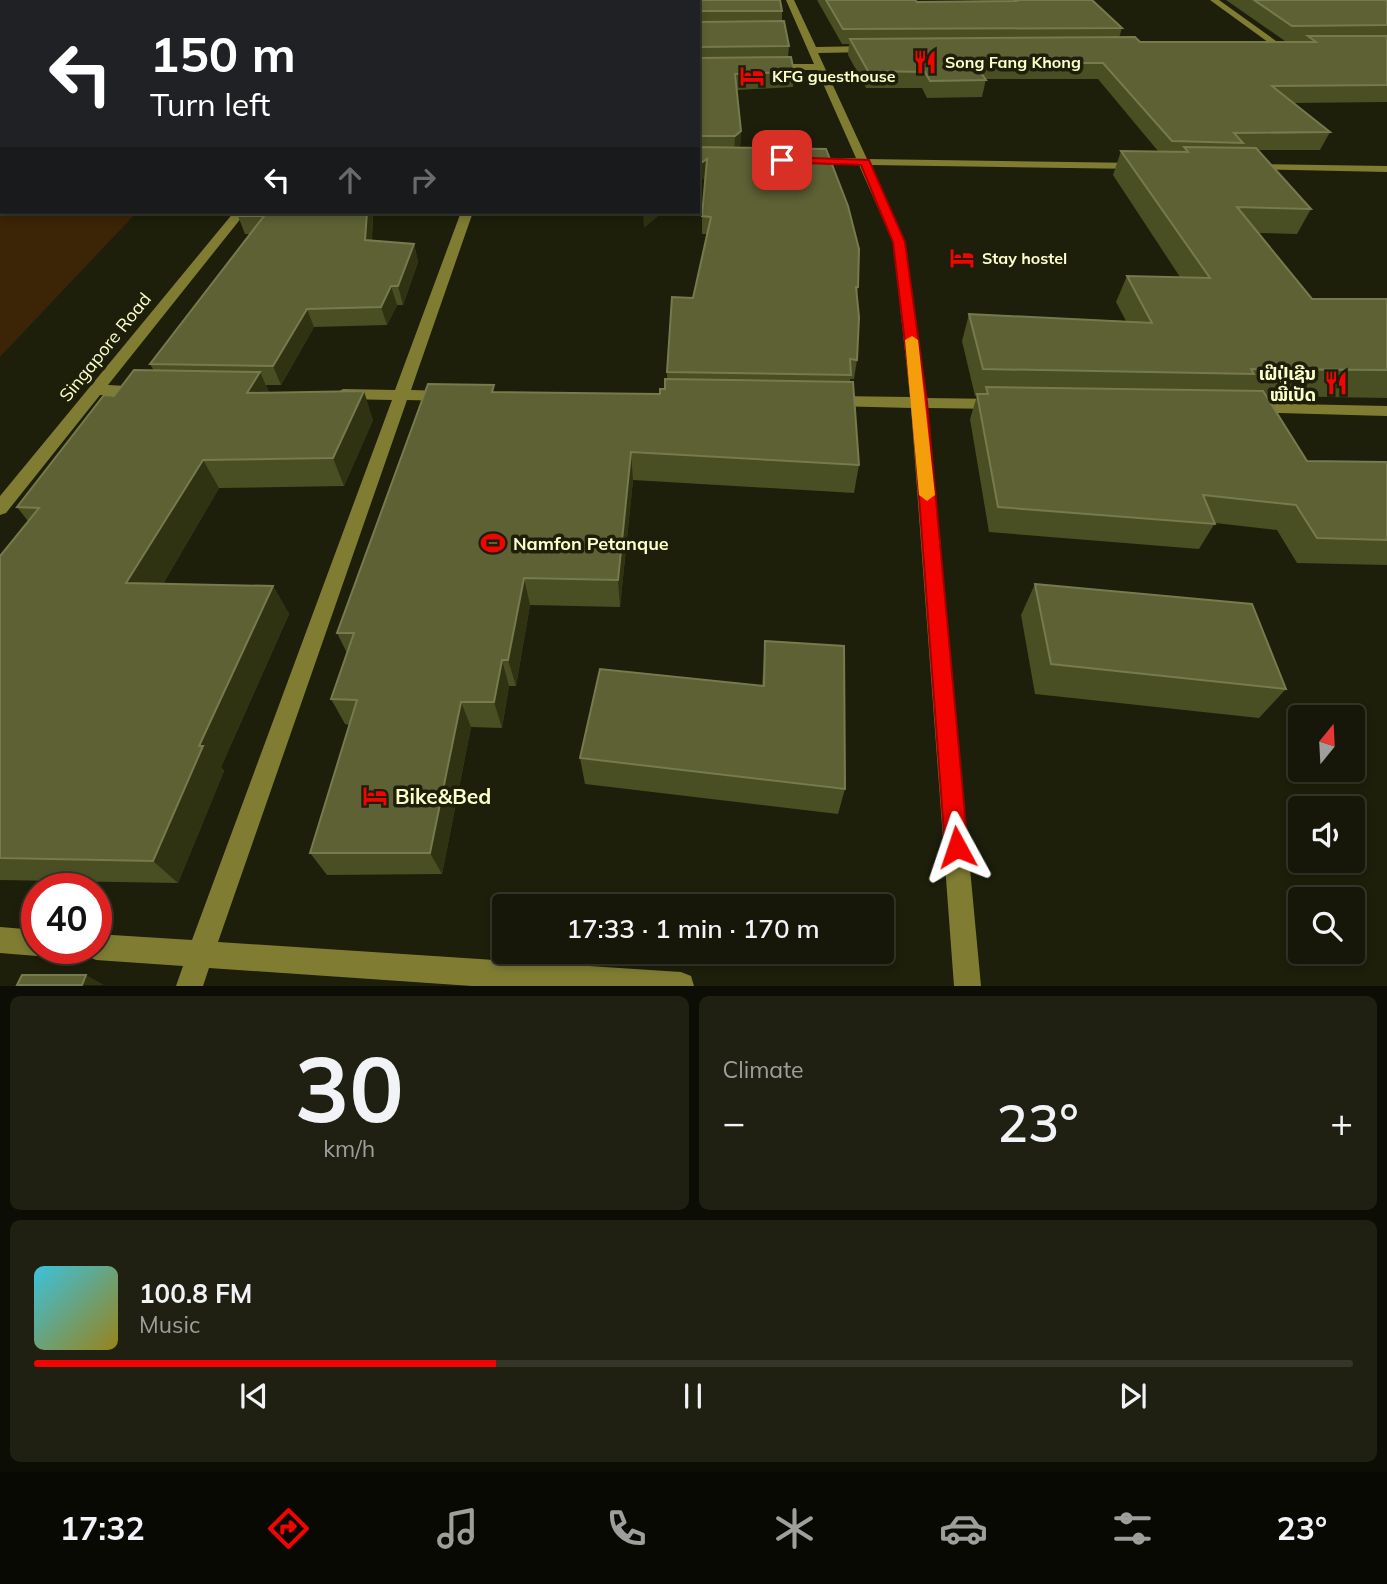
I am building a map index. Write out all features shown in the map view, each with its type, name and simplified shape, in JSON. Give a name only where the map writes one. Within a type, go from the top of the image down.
[{"type":"street","points":[[790,0],[797,30],[814,50],[899,242],[919,402],[968,985]]},
{"type":"street","points":[[1214,0],[1279,46]]},
{"type":"street","points":[[1265,46],[1292,46]]},
{"type":"street","points":[[814,50],[882,49]]},
{"type":"street","points":[[766,67],[821,67]]},
{"type":"street","points":[[796,160],[1153,166]]},
{"type":"street","points":[[1236,167],[1387,169]]},
{"type":"street","name":"Singapore Road","points":[[0,508],[238,214]]},
{"type":"street","points":[[189,985],[466,214]]},
{"type":"street","points":[[95,390],[150,391]]},
{"type":"street","points":[[331,394],[455,396]]},
{"type":"street","points":[[810,401],[1016,404]]},
{"type":"street","points":[[1236,408],[1387,411]]},
{"type":"street","points":[[0,940],[21,942]]},
{"type":"street","points":[[112,948],[681,985]]},
{"type":"shaded area","points":[[0,214],[135,214],[0,357]]},
{"type":"building","points":[[700,0],[780,0],[782,11],[700,11]]},
{"type":"building","points":[[826,0],[1092,0],[1122,28],[843,29]]},
{"type":"building","points":[[1254,0],[1387,0],[1387,25],[1292,26]]},
{"type":"building","points":[[784,21],[789,46],[700,47],[700,22]]},
{"type":"building","points":[[1308,36],[1387,36],[1387,85],[1272,86],[1330,132],[1234,133],[1243,143],[1172,141],[1103,63],[974,63],[986,80],[930,81],[925,72],[868,71],[850,39],[1135,37],[1140,42],[1316,42]]},
{"type":"building","points":[[791,57],[794,72],[735,74],[741,131],[735,136],[700,136],[700,58]]},
{"type":"building","points":[[700,147],[826,149],[848,206],[859,249],[856,287],[859,317],[857,360],[850,359],[851,375],[667,372],[672,297],[693,298],[711,217],[702,216],[707,159],[700,164]]},
{"type":"building","points":[[1184,147],[1256,148],[1311,209],[1237,207],[1312,299],[1387,299],[1387,370],[1251,369],[1254,374],[983,369],[969,314],[1152,323],[1127,276],[1210,278],[1121,151],[1188,152]]},
{"type":"building","points":[[367,214],[365,240],[414,244],[398,286],[391,286],[381,307],[307,309],[273,366],[150,364],[264,216],[238,216]]},
{"type":"building","points":[[134,370],[260,372],[247,393],[364,391],[333,458],[203,460],[126,583],[273,586],[199,746],[203,746],[153,861],[0,858],[0,556],[39,508],[17,507],[104,395],[114,396]]},
{"type":"building","points":[[665,379],[853,382],[859,465],[631,452],[618,580],[524,578],[508,660],[502,660],[494,702],[461,702],[430,853],[310,853],[357,700],[331,699],[354,633],[337,633],[428,384],[494,385],[492,392],[660,394],[660,389],[665,389]]},
{"type":"building","points":[[986,387],[1263,391],[1307,461],[1387,462],[1387,540],[1317,538],[1296,505],[1203,495],[1215,524],[998,507],[977,394],[988,394]]},
{"type":"building","points":[[1035,584],[1252,604],[1286,689],[1051,664]]},
{"type":"building","points":[[765,641],[844,646],[845,789],[580,758],[600,669],[764,686]]},
{"type":"building","points":[[22,975],[86,975],[82,985],[17,985]]},
{"type":"slow traffic","points":[[912,340],[927,495]]},
{"type":"place","name":"Song Fang Khong","points":[[925,62]]},
{"type":"place","name":"KFG guesthouse","points":[[752,76]]},
{"type":"place","name":"Stay hostel","points":[[962,258]]},
{"type":"place","name":"ເຝີປູ່ເຊີນ ໝີ່ເປັດ","points":[[1336,383]]},
{"type":"place","name":"Namfon Petanque","points":[[493,543]]},
{"type":"place","name":"Bike&Bed","points":[[375,796]]},
{"type":"route","points":[[782,160],[865,163],[899,242],[919,402],[957,847]]}]
